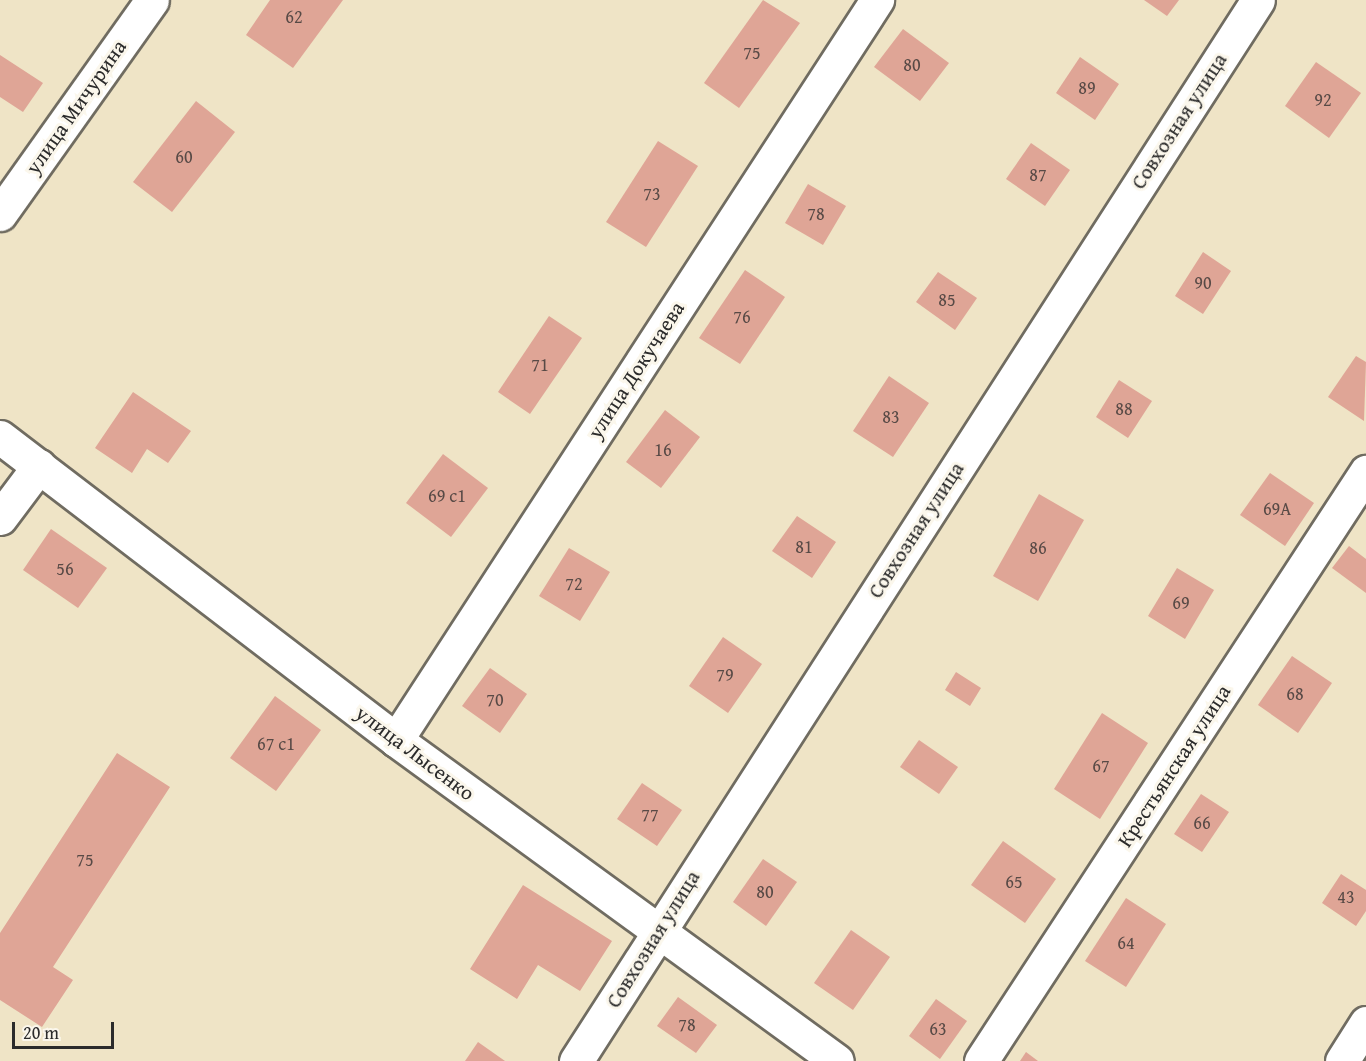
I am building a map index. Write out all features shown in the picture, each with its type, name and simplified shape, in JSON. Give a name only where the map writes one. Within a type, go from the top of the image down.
[{"type":"street","name":"улица Мичурина","points":[[0,214],[152,0]]},
{"type":"street","name":"улица Докучаева","points":[[396,740],[877,0]]},
{"type":"street","name":"Совхозная улица","points":[[576,1061],[1258,0]]},
{"type":"street","name":"улица Лысенко","points":[[0,437],[396,740],[837,1061]]},
{"type":"street","points":[[0,518],[39,466]]},
{"type":"street","name":"Крестьянская улица","points":[[981,1061],[1366,472]]},
{"type":"street","points":[[1342,1061],[1366,1023]]},
{"type":"building","points":[[270,0],[343,0],[293,68],[246,35]]},
{"type":"building","points":[[763,0],[800,23],[739,108],[704,83]]},
{"type":"building","points":[[1144,0],[1179,0],[1167,16]]},
{"type":"building","points":[[903,29],[949,63],[920,101],[874,67]]},
{"type":"building","points":[[0,55],[43,83],[23,112],[0,97]]},
{"type":"building","points":[[1080,57],[1119,84],[1095,120],[1056,93]]},
{"type":"building","points":[[1316,62],[1361,93],[1329,138],[1285,106]]},
{"type":"building","points":[[196,101],[235,132],[172,212],[133,182]]},
{"type":"building","points":[[658,141],[698,166],[646,247],[606,222]]},
{"type":"building","points":[[1031,143],[1070,170],[1045,206],[1006,179]]},
{"type":"building","points":[[808,184],[846,206],[823,245],[785,223]]},
{"type":"building","points":[[1203,252],[1231,271],[1203,314],[1175,296]]},
{"type":"building","points":[[745,270],[785,297],[740,364],[699,338]]},
{"type":"building","points":[[938,272],[977,298],[955,330],[916,302]]},
{"type":"building","points":[[549,316],[582,338],[530,414],[498,392]]},
{"type":"building","points":[[1356,356],[1366,362],[1364,421],[1328,397]]},
{"type":"building","points":[[889,376],[929,403],[893,457],[853,431]]},
{"type":"building","points":[[1119,380],[1152,401],[1128,438],[1096,417]]},
{"type":"building","points":[[133,392],[191,431],[168,463],[147,449],[132,473],[95,448]]},
{"type":"building","points":[[665,410],[700,437],[661,488],[626,462]]},
{"type":"building","points":[[443,454],[488,488],[451,537],[406,503]]},
{"type":"building","points":[[1270,473],[1314,503],[1285,546],[1240,515]]},
{"type":"building","points":[[1039,494],[1084,520],[1038,601],[993,576]]},
{"type":"building","points":[[797,516],[836,542],[812,578],[772,551]]},
{"type":"building","points":[[51,529],[107,568],[78,608],[23,570]]},
{"type":"building","points":[[1349,546],[1366,559],[1366,593],[1332,568]]},
{"type":"building","points":[[569,548],[610,572],[580,621],[539,596]]},
{"type":"building","points":[[1177,568],[1214,590],[1185,639],[1148,616]]},
{"type":"building","points":[[723,637],[762,664],[728,713],[689,686]]},
{"type":"building","points":[[1292,656],[1332,683],[1298,733],[1258,705]]},
{"type":"building","points":[[490,668],[527,694],[500,733],[462,706]]},
{"type":"building","points":[[956,672],[981,688],[970,706],[945,690]]},
{"type":"building","points":[[275,696],[321,730],[276,791],[230,758]]},
{"type":"building","points":[[1102,713],[1148,743],[1100,819],[1054,789]]},
{"type":"building","points":[[919,740],[958,767],[939,794],[900,767]]},
{"type":"building","points":[[117,753],[170,787],[53,967],[73,980],[42,1027],[0,1000],[0,933]]},
{"type":"building","points":[[642,783],[682,810],[657,846],[617,819]]},
{"type":"building","points":[[1201,794],[1229,812],[1202,852],[1174,834]]},
{"type":"building","points":[[1003,841],[1056,879],[1025,923],[971,885]]},
{"type":"building","points":[[763,859],[797,882],[766,926],[733,902]]},
{"type":"building","points":[[1341,874],[1366,890],[1366,911],[1356,926],[1322,903]]},
{"type":"building","points":[[523,885],[612,941],[580,991],[538,965],[517,999],[470,969]]},
{"type":"building","points":[[1126,898],[1166,924],[1126,987],[1085,961]]},
{"type":"building","points":[[851,930],[890,957],[853,1010],[814,983]]},
{"type":"building","points":[[678,997],[717,1025],[696,1053],[657,1026]]},
{"type":"building","points":[[936,999],[967,1021],[940,1059],[909,1036]]},
{"type":"building","points":[[478,1042],[505,1061],[465,1061]]},
{"type":"building","points":[[1026,1052],[1038,1061],[1020,1061]]}]
